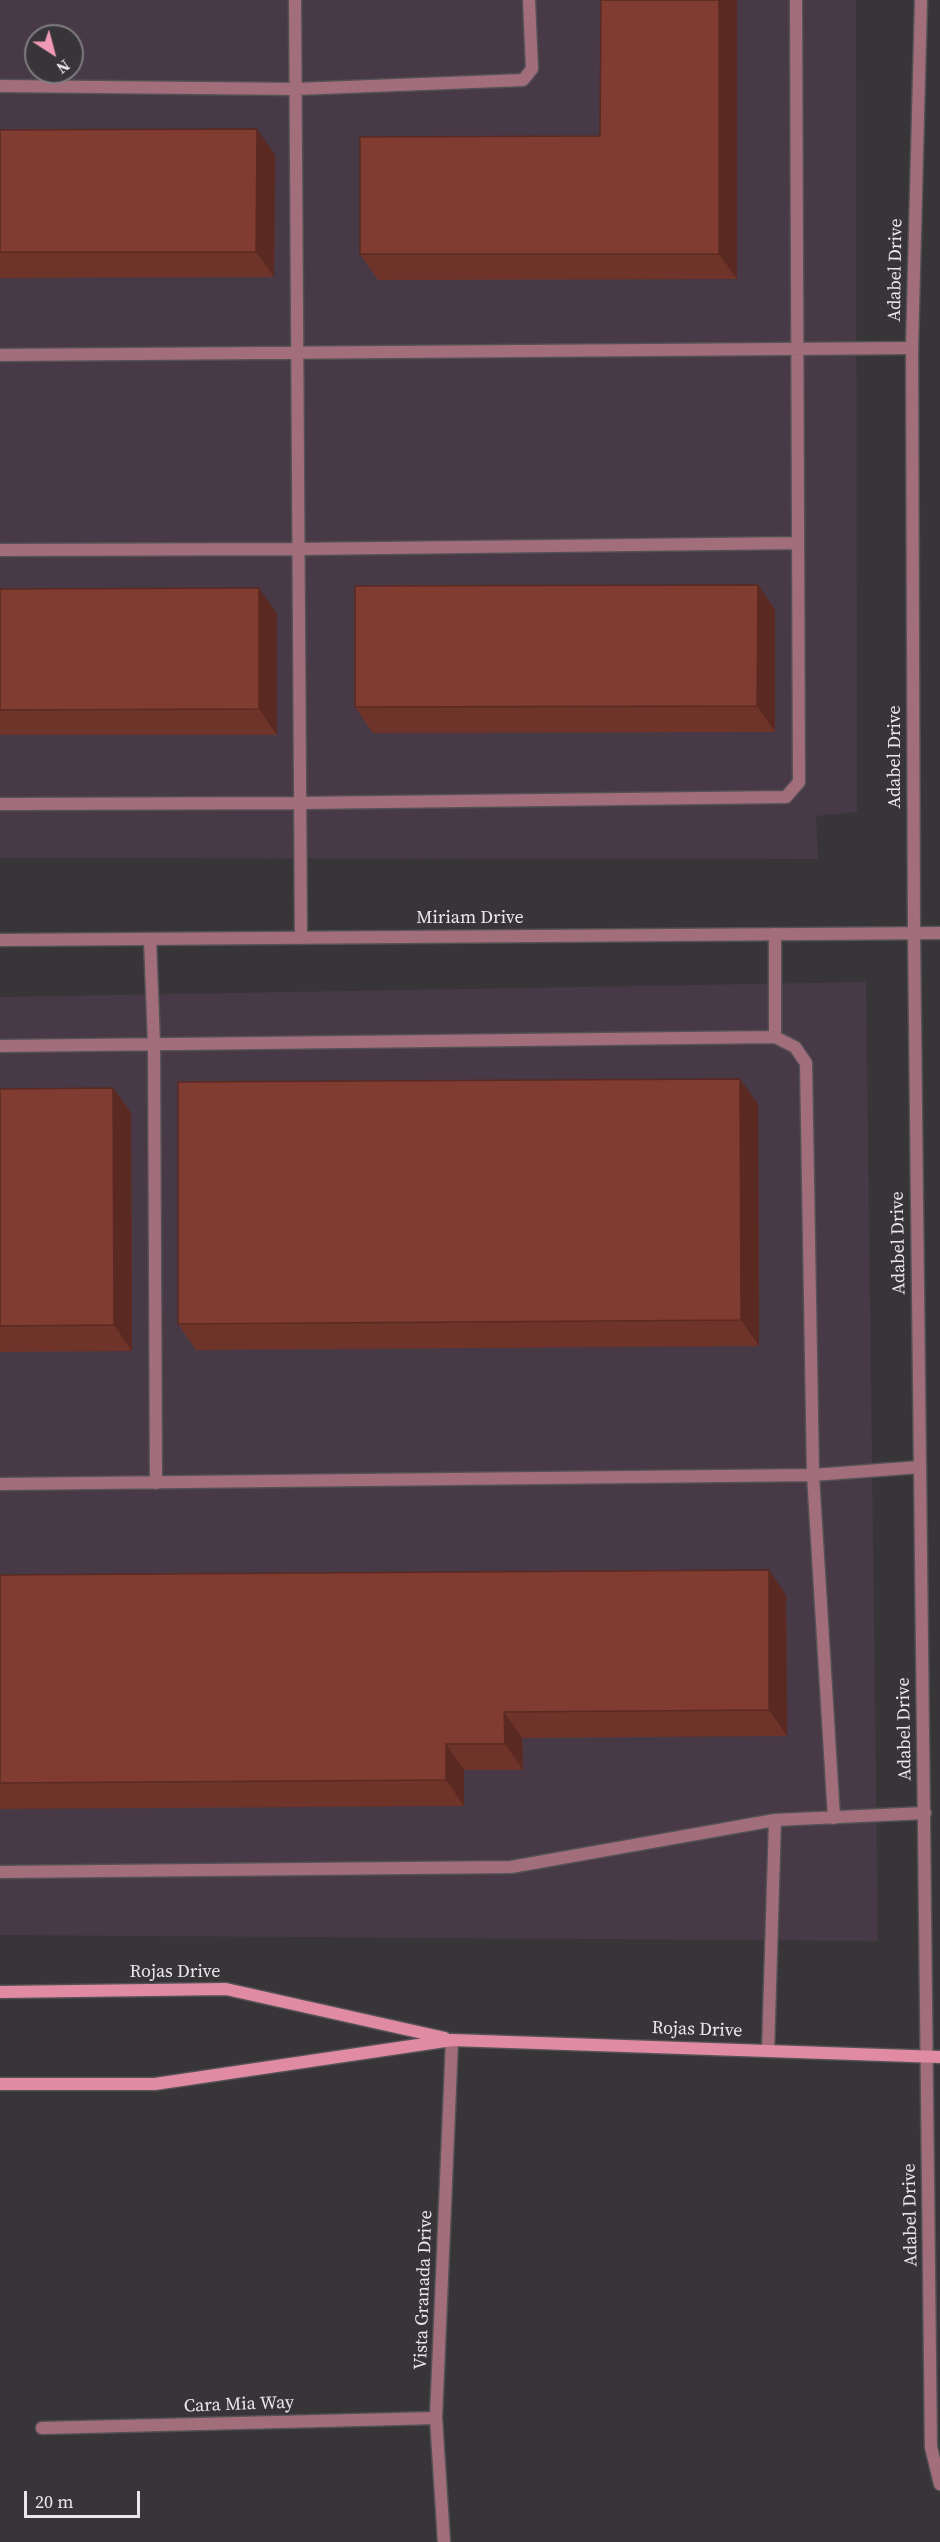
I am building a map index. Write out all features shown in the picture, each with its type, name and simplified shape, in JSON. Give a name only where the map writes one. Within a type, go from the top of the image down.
[{"type":"main road","name":"Rojas Drive","points":[[0,1992],[226,1989],[452,2040]]},
{"type":"main road","name":"Rojas Drive","points":[[0,2084],[155,2084],[452,2040],[934,2057]]},
{"type":"street","points":[[295,0],[301,938]]},
{"type":"street","points":[[0,86],[296,89],[523,80],[532,69],[529,0]]},
{"type":"street","points":[[0,804],[786,797],[799,782],[796,0]]},
{"type":"street","name":"Adabel Drive","points":[[921,0],[912,348],[914,933],[925,1813],[934,2057],[932,2447],[940,2484]]},
{"type":"street","points":[[0,355],[912,348]]},
{"type":"street","points":[[0,550],[798,543]]},
{"type":"street","name":"Miriam Drive","points":[[0,940],[940,933]]},
{"type":"street","points":[[774,1037],[775,934]]},
{"type":"street","points":[[150,939],[154,1044],[156,1483]]},
{"type":"street","points":[[0,1046],[774,1037],[795,1047],[807,1063],[813,1475],[834,1818]]},
{"type":"street","points":[[0,1484],[813,1475],[920,1467]]},
{"type":"street","points":[[0,1872],[511,1867],[775,1820],[925,1813]]},
{"type":"street","points":[[768,2051],[775,1820]]},
{"type":"street","name":"Vista Granada Drive","points":[[444,2542],[436,2418],[452,2040]]},
{"type":"street","name":"Cara Mia Way","points":[[42,2428],[436,2418]]},
{"type":"shaded area","points":[[0,0],[856,0],[857,812],[816,816],[818,859],[0,858]]},
{"type":"shaded area","points":[[866,982],[878,1941],[0,1935],[0,997]]},
{"type":"building","points":[[601,0],[719,0],[719,254],[360,254],[360,137],[600,136]]},
{"type":"building","points":[[257,129],[256,252],[0,252],[0,130]]},
{"type":"building","points":[[758,585],[757,706],[355,707],[355,586]]},
{"type":"building","points":[[259,588],[259,709],[0,710],[0,589]]},
{"type":"building","points":[[740,1079],[741,1320],[178,1324],[178,1082]]},
{"type":"building","points":[[113,1088],[114,1325],[0,1326],[0,1089]]},
{"type":"building","points":[[769,1570],[769,1710],[504,1712],[505,1744],[446,1744],[446,1780],[0,1783],[0,1575]]}]
